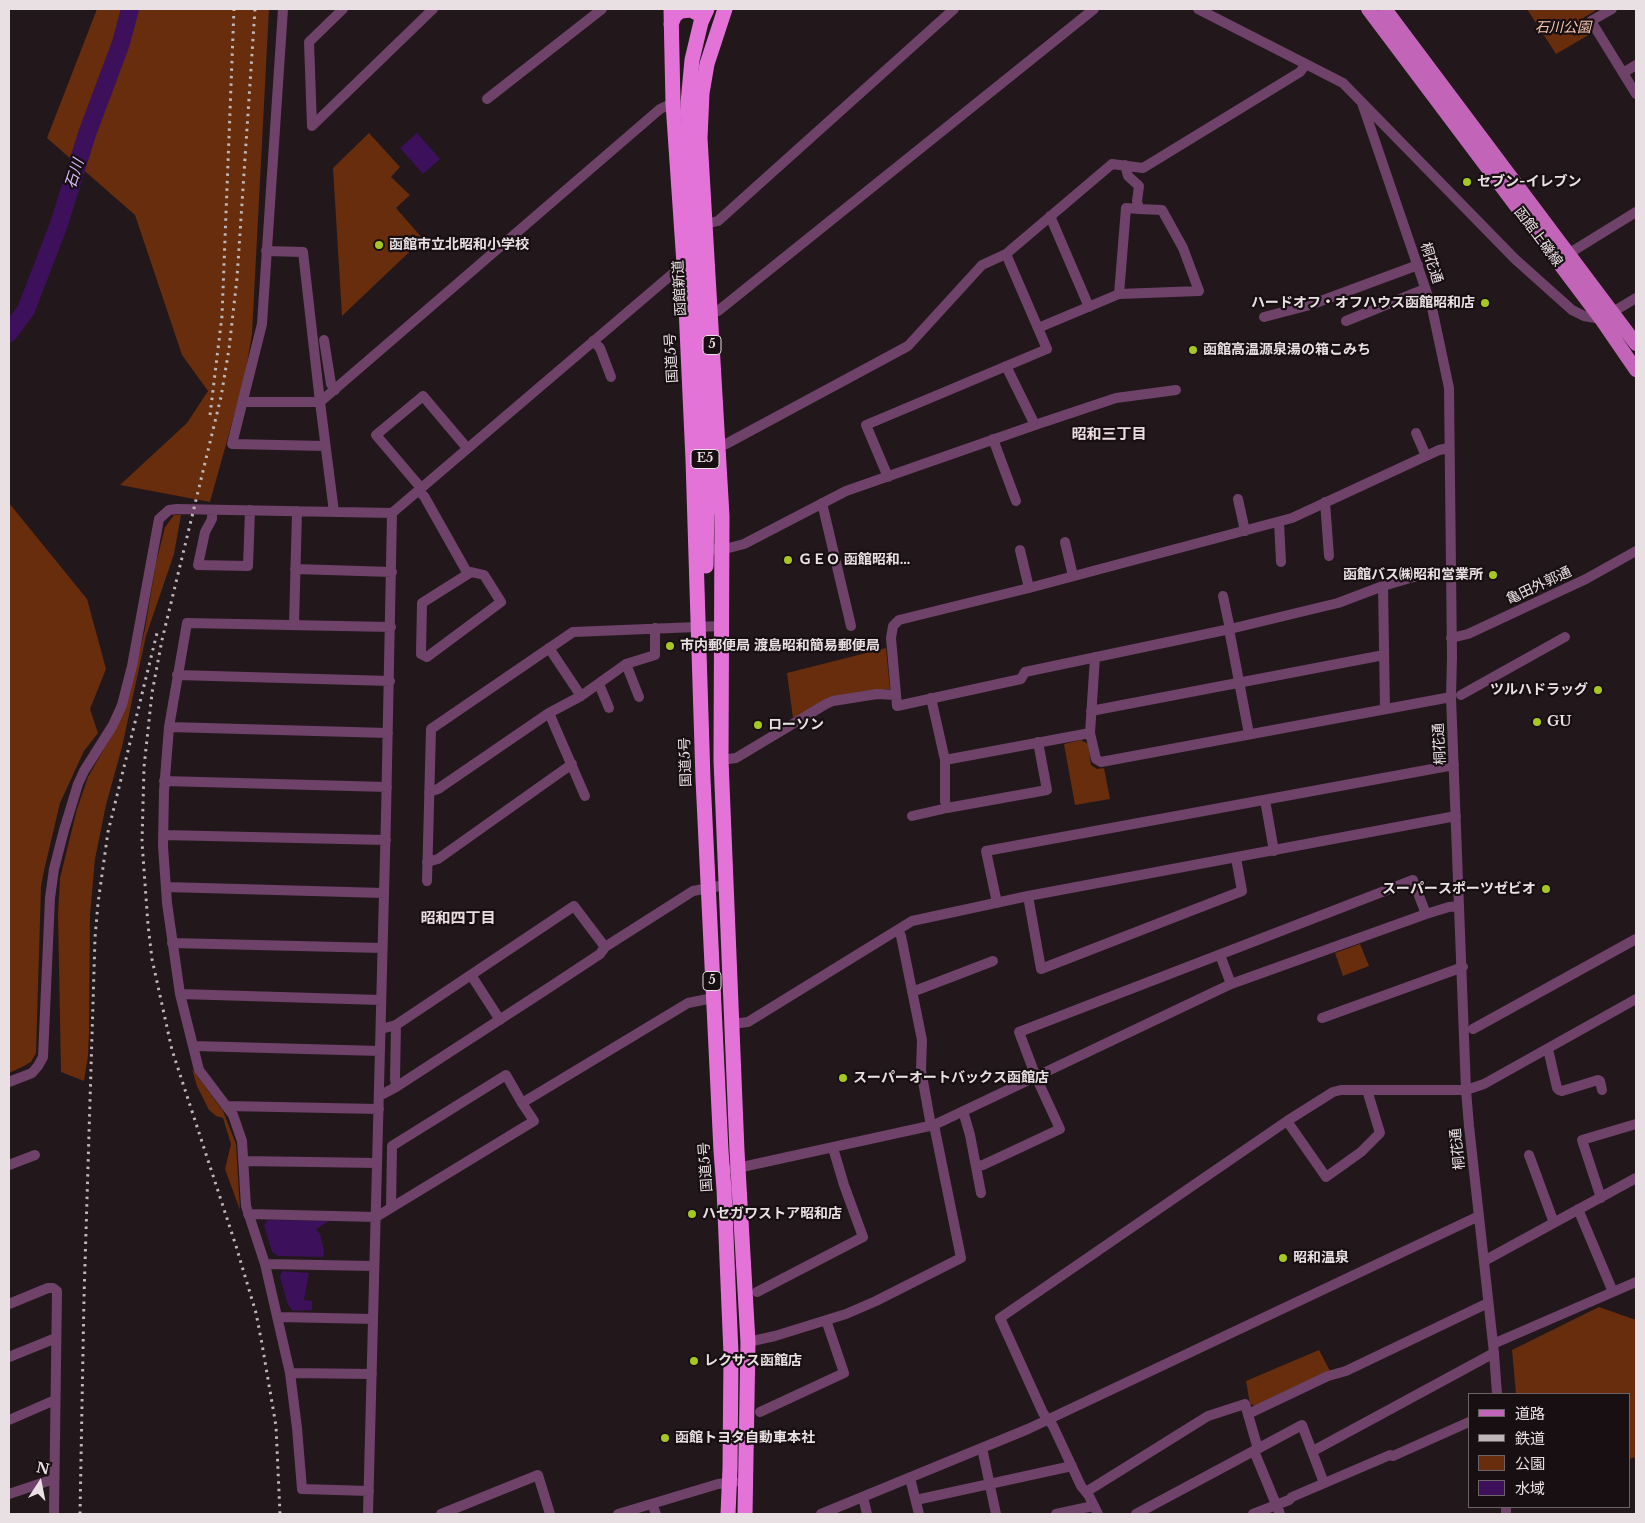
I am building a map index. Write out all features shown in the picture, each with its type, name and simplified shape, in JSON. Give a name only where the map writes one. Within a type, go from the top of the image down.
[{"type":"highway","name":"国道5号","points":[[701,10],[707,31],[707,64]]},
{"type":"highway","points":[[671,16],[681,11],[701,10]]},
{"type":"highway","name":"函館新道","points":[[699,627],[705,606],[714,550],[707,500],[688,103],[692,60],[701,22],[701,10]]},
{"type":"highway","name":"国道5号","points":[[725,12],[707,64],[702,92],[700,138],[706,224],[705,447],[699,627],[703,779],[731,1354],[728,1514]]},
{"type":"highway","name":"国道5号","points":[[671,16],[673,104],[684,264],[705,447]]},
{"type":"highway","name":"5","points":[[714,550],[721,626],[721,760],[738,1168],[748,1342],[745,1514]]},
{"type":"main road","name":"函館上磯線","points":[[1368,9],[1606,316],[1636,344]]},
{"type":"main road","name":"函館上磯線","points":[[1385,9],[1568,254],[1636,370]]},
{"type":"street","points":[[283,9],[262,324],[232,444],[325,446]]},
{"type":"street","points":[[343,9],[310,42],[312,126],[433,9]]},
{"type":"street","points":[[487,99],[602,9]]},
{"type":"street","points":[[706,224],[718,220],[954,9]]},
{"type":"street","points":[[718,311],[1094,9]]},
{"type":"street","points":[[1198,9],[1343,83],[1545,287],[1572,310],[1584,316],[1606,316],[1636,298]]},
{"type":"street","points":[[1612,9],[1591,21],[1636,94]]},
{"type":"street","points":[[705,447],[726,444],[908,346],[982,265],[1006,254],[1112,164],[1143,168],[1300,72],[1306,64]]},
{"type":"street","points":[[1623,73],[1636,66]]},
{"type":"street","name":"桐花通","points":[[1362,103],[1432,308],[1449,388],[1451,638],[1456,696],[1454,765],[1463,967],[1466,1090],[1494,1349],[1497,1393]]},
{"type":"street","points":[[243,402],[320,402],[660,109],[673,104]]},
{"type":"street","points":[[1125,165],[1128,176],[1139,186],[1137,201],[1140,209]]},
{"type":"street","points":[[1038,328],[1119,294],[1199,291],[1183,248],[1162,210],[1126,208],[1119,294]]},
{"type":"street","points":[[1568,254],[1636,212]]},
{"type":"street","points":[[1050,216],[1089,307]]},
{"type":"street","points":[[266,251],[303,252],[334,512]]},
{"type":"street","points":[[888,477],[866,425],[1046,349],[1006,254]]},
{"type":"street","points":[[9,1082],[32,1073],[43,1057],[50,898],[54,869],[78,784],[113,725],[122,705],[132,666],[159,519],[169,510],[392,513],[684,264]]},
{"type":"street","points":[[1264,317],[1310,305],[1418,264]]},
{"type":"street","points":[[1346,321],[1425,289]]},
{"type":"street","points":[[324,340],[331,384],[335,390]]},
{"type":"street","points":[[593,342],[600,348],[611,377]]},
{"type":"street","points":[[1006,366],[1035,425]]},
{"type":"street","points":[[714,550],[744,544],[846,491],[993,439],[1116,398],[1176,390]]},
{"type":"street","points":[[467,448],[423,396],[376,436],[420,489],[468,574]]},
{"type":"street","points":[[1416,433],[1426,456]]},
{"type":"street","points":[[993,439],[1016,501]]},
{"type":"street","points":[[1449,448],[1439,450],[1292,518],[1029,588],[899,620],[893,626],[891,638],[897,706],[1021,679],[1025,672],[1230,629],[1338,604],[1383,586],[1417,576],[1450,572]]},
{"type":"street","points":[[1238,499],[1246,531]]},
{"type":"street","points":[[1325,502],[1329,556]]},
{"type":"street","points":[[822,503],[851,626]]},
{"type":"street","points":[[212,510],[212,519],[205,532],[198,565],[248,566],[250,510]]},
{"type":"street","points":[[294,625],[297,511]]},
{"type":"street","points":[[368,1514],[390,681],[392,513]]},
{"type":"street","points":[[1279,522],[1282,562]]},
{"type":"street","points":[[1065,542],[1073,576]]},
{"type":"street","points":[[1020,550],[1029,588]]},
{"type":"street","name":"亀田外郭通","points":[[1451,638],[1476,630],[1586,579],[1636,551]]},
{"type":"street","points":[[295,569],[392,572]]},
{"type":"street","points":[[471,572],[484,574],[500,602],[427,657],[421,654],[422,603],[468,574],[471,572]]},
{"type":"street","points":[[1383,586],[1384,710]]},
{"type":"street","points":[[1223,596],[1249,734]]},
{"type":"street","points":[[369,1491],[302,1489],[298,1428],[290,1372],[264,1264],[246,1206],[242,1141],[233,1115],[199,1070],[180,994],[166,887],[163,835],[164,781],[177,675],[188,623],[391,627]]},
{"type":"street","points":[[426,881],[431,729],[573,632],[721,626]]},
{"type":"street","points":[[429,792],[438,788],[549,713],[581,696],[626,664],[655,655],[655,628]]},
{"type":"street","points":[[1095,657],[1090,732],[1096,759],[1101,762],[1456,696],[1565,638]]},
{"type":"street","points":[[549,648],[581,696]]},
{"type":"street","points":[[1090,711],[1384,655]]},
{"type":"street","points":[[626,664],[639,696]]},
{"type":"street","points":[[177,675],[390,681]]},
{"type":"street","points":[[599,684],[609,708]]},
{"type":"street","points":[[721,760],[736,758],[833,701],[877,694],[896,695]]},
{"type":"street","points":[[931,698],[945,760],[944,801],[948,808]]},
{"type":"street","points":[[549,713],[585,796]]},
{"type":"street","points":[[169,728],[388,733]]},
{"type":"street","points":[[945,760],[1090,732]]},
{"type":"street","points":[[912,816],[1046,790],[1038,742]]},
{"type":"street","points":[[427,862],[438,859],[572,764]]},
{"type":"street","points":[[997,903],[986,851],[1454,765]]},
{"type":"street","points":[[164,781],[387,787]]},
{"type":"street","points":[[1265,800],[1274,851]]},
{"type":"street","points":[[732,1024],[748,1022],[912,921],[1028,896],[1456,816]]},
{"type":"street","points":[[163,835],[386,840]]},
{"type":"street","points":[[1028,896],[1041,970],[1242,891],[1236,858]]},
{"type":"street","points":[[977,1166],[1060,1130],[1036,1077],[1019,1032],[1413,880],[1426,914]]},
{"type":"street","points":[[379,1096],[500,1020],[600,954],[605,948],[693,891],[726,886]]},
{"type":"street","points":[[166,887],[384,893]]},
{"type":"street","points":[[380,1029],[396,1025],[574,906],[605,948]]},
{"type":"street","points":[[723,1169],[738,1168],[932,1126],[1231,984],[1426,914],[1448,907],[1459,906]]},
{"type":"street","points":[[748,1342],[775,1336],[876,1302],[961,1258],[921,1070],[922,1040],[901,936],[898,930]]},
{"type":"street","points":[[1473,1029],[1636,939]]},
{"type":"street","points":[[172,943],[382,948]]},
{"type":"street","points":[[1220,955],[1231,984]]},
{"type":"street","points":[[912,992],[993,961]]},
{"type":"street","points":[[1322,1018],[1463,967]]},
{"type":"street","points":[[471,975],[500,1020]]},
{"type":"street","points":[[180,994],[381,1000]]},
{"type":"street","points":[[522,1103],[688,1003],[713,998]]},
{"type":"street","points":[[1056,1514],[1096,1510],[1081,1486],[1053,1426],[1043,1413],[1000,1318],[1333,1092],[1341,1090],[1466,1090],[1484,1084],[1636,999]]},
{"type":"street","points":[[396,1025],[396,1086]]},
{"type":"street","points":[[193,1046],[380,1051]]},
{"type":"street","points":[[1548,1049],[1559,1090],[1562,1091],[1598,1080],[1602,1090]]},
{"type":"street","points":[[243,1161],[378,1158],[392,1146],[506,1075],[534,1122],[376,1217],[248,1214]]},
{"type":"street","points":[[1288,1121],[1326,1177],[1361,1152],[1380,1133],[1367,1090]]},
{"type":"street","points":[[226,1106],[379,1108]]},
{"type":"street","points":[[963,1111],[977,1166],[981,1193]]},
{"type":"street","points":[[1600,1198],[1582,1140],[1636,1124]]},
{"type":"street","points":[[391,1208],[392,1146]]},
{"type":"street","points":[[757,1292],[863,1237],[833,1148]]},
{"type":"street","points":[[9,1165],[35,1154]]},
{"type":"street","points":[[1529,1155],[1554,1223]]},
{"type":"street","points":[[1484,1261],[1636,1178]]},
{"type":"street","points":[[1578,1209],[1613,1292]]},
{"type":"street","points":[[821,1514],[1028,1429],[1479,1216]]},
{"type":"street","points":[[264,1264],[374,1266]]},
{"type":"street","points":[[1312,1451],[1494,1349],[1636,1282]]},
{"type":"street","points":[[9,1304],[48,1288],[53,1288],[57,1291],[54,1514]]},
{"type":"street","points":[[1248,1414],[1328,1376],[1346,1372],[1488,1303]]},
{"type":"street","points":[[278,1317],[373,1318]]},
{"type":"street","points":[[760,1412],[844,1373],[826,1320]]},
{"type":"street","points":[[9,1357],[56,1338]]},
{"type":"street","points":[[290,1372],[372,1374]]},
{"type":"street","points":[[9,1420],[55,1400]]},
{"type":"street","points":[[1086,1492],[1208,1416],[1245,1404],[1256,1450],[1278,1510]]},
{"type":"street","points":[[1253,1514],[1278,1510],[1324,1483],[1468,1422]]},
{"type":"street","points":[[1136,1514],[1302,1425],[1324,1483]]},
{"type":"street","points":[[982,1448],[996,1514]]},
{"type":"street","points":[[916,1500],[1072,1466]]},
{"type":"street","points":[[441,1514],[538,1475],[550,1514]]},
{"type":"street","points":[[910,1478],[919,1514]]},
{"type":"street","points":[[9,1494],[54,1479]]},
{"type":"street","points":[[618,1514],[654,1509],[718,1484],[746,1481]]},
{"type":"street","points":[[863,1497],[867,1514]]},
{"type":"green space","points":[[97,9],[269,9],[252,334],[245,376],[210,502],[120,485],[187,423],[208,391],[182,355],[135,215],[47,138]]},
{"type":"green space","name":"石川公園","points":[[1527,9],[1598,9],[1583,18],[1592,33],[1556,54]]},
{"type":"green space","points":[[369,133],[400,167],[391,177],[410,195],[396,208],[423,239],[342,316],[333,168]]},
{"type":"green space","points":[[9,503],[87,599],[106,669],[90,709],[98,733],[84,751],[60,803],[43,875],[41,887],[36,1053],[31,1062],[9,1073]]},
{"type":"green space","points":[[174,515],[181,515],[174,554],[146,636],[95,859],[90,915],[88,1056],[84,1081],[61,1072],[58,914],[60,878],[77,809],[88,777],[121,719],[145,629],[156,563],[165,527]]},
{"type":"green space","points":[[886,648],[890,689],[841,696],[793,718],[787,673]]},
{"type":"green space","points":[[1081,740],[1088,744],[1091,765],[1097,769],[1104,768],[1110,799],[1075,805],[1064,744]]},
{"type":"green space","points":[[1360,944],[1369,966],[1343,976],[1335,953]]},
{"type":"green space","points":[[192,1069],[223,1111],[236,1144],[240,1210],[225,1169],[231,1144],[223,1118],[216,1116],[209,1110],[197,1086]]},
{"type":"green space","points":[[1599,1307],[1636,1320],[1636,1457],[1630,1459],[1630,1393],[1516,1393],[1512,1350]]},
{"type":"green space","points":[[1319,1350],[1330,1371],[1255,1406],[1250,1404],[1246,1381]]},
{"type":"water","points":[[417,133],[440,159],[423,174],[400,148]]},
{"type":"water","points":[[268,1220],[329,1221],[316,1229],[320,1234],[324,1250],[323,1257],[278,1256],[272,1252],[264,1225]]},
{"type":"water","points":[[282,1271],[309,1273],[304,1300],[312,1301],[312,1310],[293,1311],[288,1305],[280,1277]]},
{"type":"waterway","name":"石川","points":[[9,333],[26,310],[59,224],[87,134],[121,43],[130,9]]},
{"type":"railway","points":[[210,415],[222,316],[234,9]]},
{"type":"railway","points":[[255,9],[237,278],[229,349],[221,397],[162,640],[152,693],[144,767],[142,842],[152,959],[172,1050],[256,1313],[276,1426],[280,1514]]},
{"type":"railway","points":[[80,1514],[84,1297],[95,938],[98,903],[108,832],[158,629]]},
{"type":"place","name":"セブン-イレブン","points":[[1467,182]]},
{"type":"place","name":"函館市立北昭和小学校","points":[[379,245]]},
{"type":"place","name":"ハードオフ・オフハウス函館昭和店","points":[[1485,303]]},
{"type":"place","name":"函館高温源泉湯の箱こみち","points":[[1193,350]]},
{"type":"place","name":"ＧＥＯ 函館昭和…","points":[[788,560]]},
{"type":"place","name":"函館バス㈱昭和営業所","points":[[1493,575]]},
{"type":"place","name":"市内郵便局 渡島昭和簡易郵便局","points":[[670,646]]},
{"type":"place","name":"ツルハドラッグ","points":[[1598,690]]},
{"type":"place","name":"GU","points":[[1537,722]]},
{"type":"place","name":"ローソン","points":[[758,725]]},
{"type":"place","name":"スーパースポーツゼビオ","points":[[1546,889]]},
{"type":"place","name":"スーパーオートバックス函館店","points":[[843,1078]]},
{"type":"place","name":"ハセガワストア昭和店","points":[[692,1214]]},
{"type":"place","name":"昭和温泉","points":[[1283,1258]]},
{"type":"place","name":"レクサス函館店","points":[[694,1361]]},
{"type":"place","name":"函館トヨタ自動車本社","points":[[665,1438]]},
{"type":"district","name":"昭和三丁目","points":[[1109,435]]},
{"type":"district","name":"昭和四丁目","points":[[458,919]]}]
